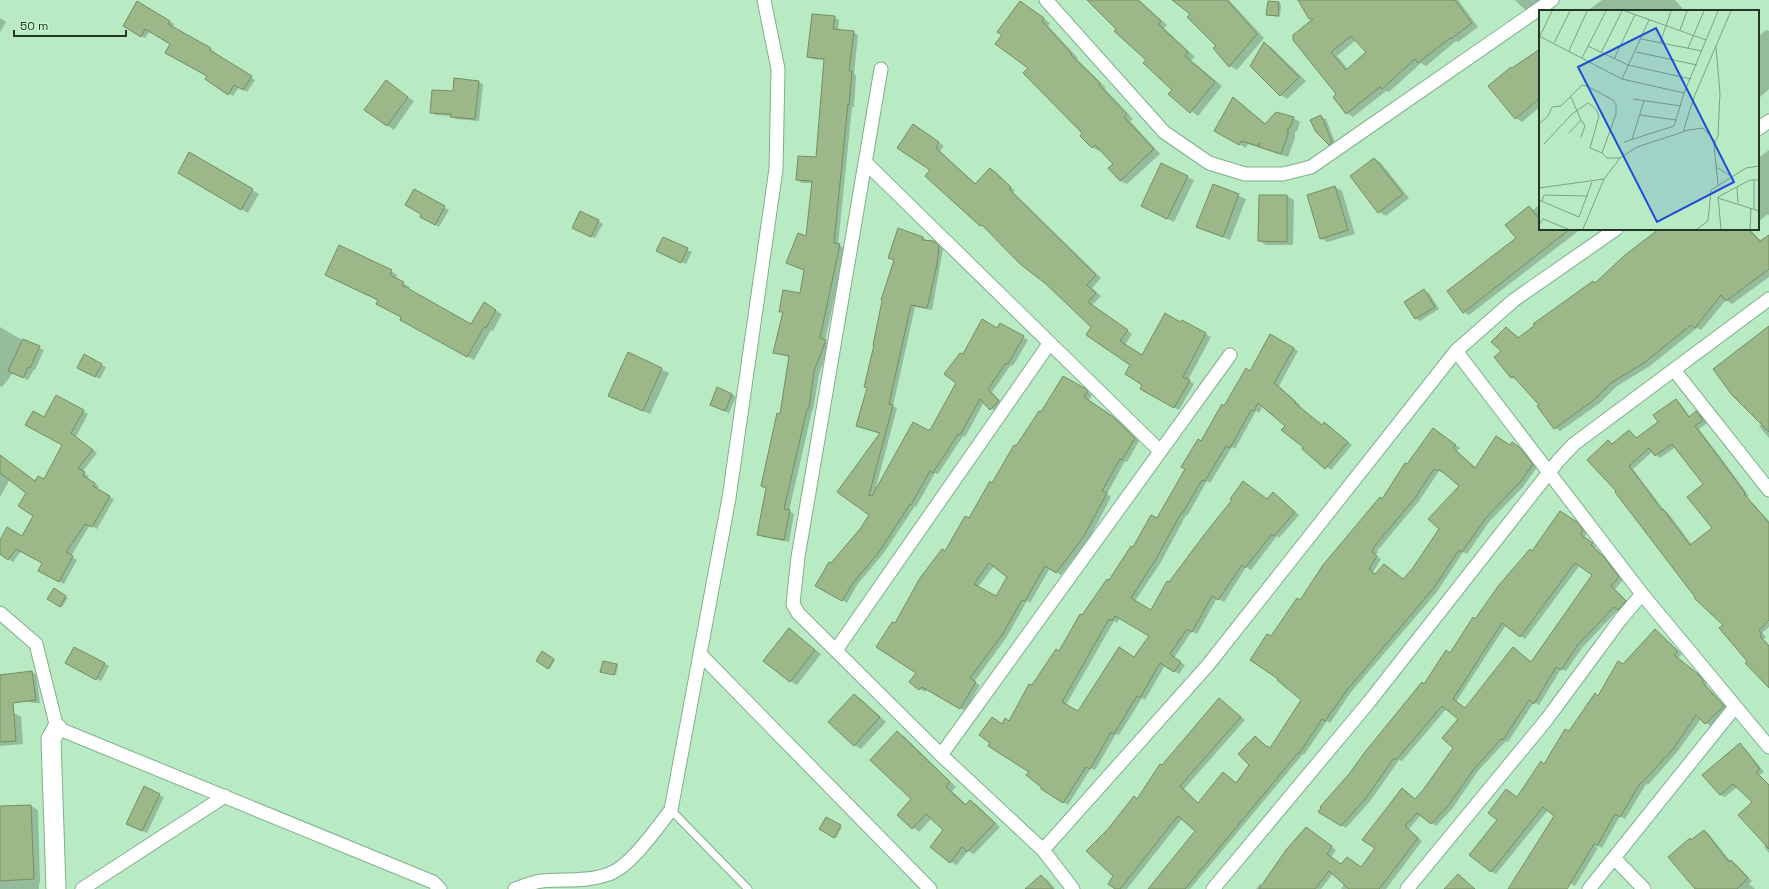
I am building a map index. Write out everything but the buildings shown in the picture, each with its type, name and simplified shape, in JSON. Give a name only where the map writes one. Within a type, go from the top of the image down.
[{"type":"street","points":[[515,889],[540,881],[581,880],[610,874],[635,856],[671,810],[729,498],[776,169],[778,69],[764,0]]},
{"type":"street","points":[[1046,0],[1164,132],[1209,163],[1244,174],[1283,174],[1311,167],[1552,0]]},
{"type":"street","points":[[881,69],[798,557],[793,592],[793,604],[798,613],[941,754],[1043,850],[1073,889]]},
{"type":"street","points":[[1759,128],[1769,121]]},
{"type":"street","points":[[865,162],[1049,344],[1160,451]]},
{"type":"street","points":[[1043,850],[1208,665],[1456,351],[1514,300],[1615,230]]},
{"type":"street","points":[[1213,889],[1369,702],[1549,471],[1574,444],[1769,299]]},
{"type":"street","points":[[836,650],[1049,344]]},
{"type":"street","points":[[1456,351],[1642,594],[1769,747]]},
{"type":"street","points":[[941,754],[1230,355]]},
{"type":"street","points":[[1674,370],[1769,490]]},
{"type":"street","points":[[1407,889],[1547,719],[1620,620],[1642,594]]},
{"type":"street","points":[[0,613],[36,644],[57,728],[51,739],[56,889]]},
{"type":"street","points":[[700,654],[930,889]]},
{"type":"street","points":[[1589,889],[1735,707]]},
{"type":"street","points":[[57,728],[433,882],[440,889]]},
{"type":"street","points":[[82,889],[225,796]]},
{"type":"street","points":[[1614,858],[1644,889]]},
{"type":"lane","points":[[671,810],[748,889]]}]
